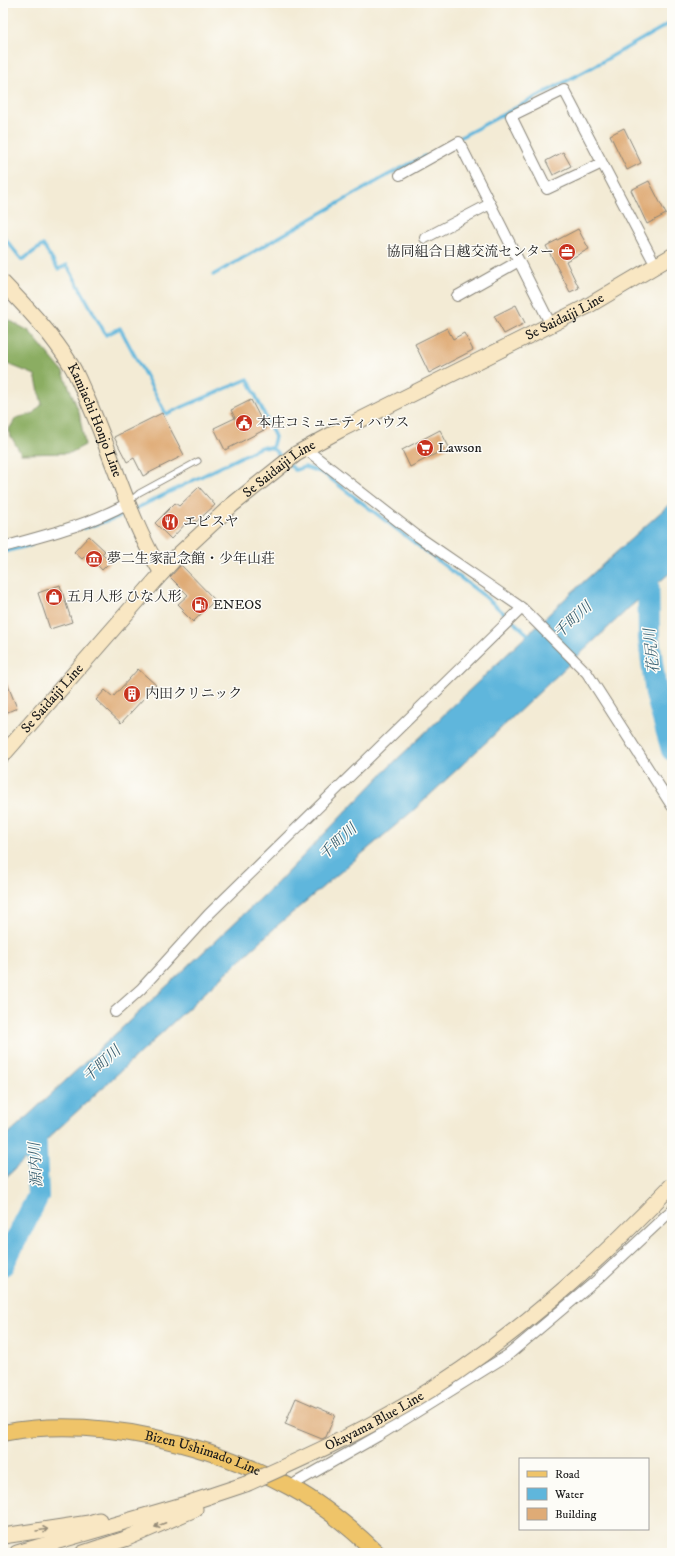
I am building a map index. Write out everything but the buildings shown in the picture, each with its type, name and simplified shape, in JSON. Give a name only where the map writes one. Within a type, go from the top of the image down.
[{"type":"main road","name":"Se Saidaiji Line","points":[[3,755],[191,543],[232,505],[300,451],[586,307],[672,256]]},
{"type":"main road","name":"Kamiachi Honjo Line","points":[[3,283],[39,321],[71,366],[94,413],[130,508],[153,560],[162,574]]},
{"type":"main road","name":"Okayama Blue Line","points":[[17,1553],[186,1504],[246,1484],[341,1440],[404,1406],[478,1358],[558,1294],[639,1219],[672,1184]]},
{"type":"main road","name":"Bizen Ushimado Line","points":[[3,1433],[63,1427],[127,1432],[177,1442],[238,1463],[291,1487],[318,1505],[363,1539],[377,1553]]},
{"type":"main road","points":[[83,1553],[125,1539],[178,1518],[246,1484]]},
{"type":"main road","points":[[3,1536],[89,1523],[144,1506],[186,1504]]},
{"type":"street","points":[[602,163],[547,189],[511,116],[564,90],[656,266]]},
{"type":"street","points":[[400,175],[459,142],[551,325]]},
{"type":"street","points":[[426,238],[490,204]]},
{"type":"street","points":[[457,296],[519,261]]},
{"type":"street","points":[[300,451],[312,454],[416,535],[522,608],[534,619],[582,666],[672,806]]},
{"type":"street","points":[[3,547],[83,524],[112,512],[130,508]]},
{"type":"street","points":[[115,1012],[141,989],[215,908],[522,608]]},
{"type":"street","points":[[291,1487],[297,1482],[378,1436],[508,1355],[597,1280],[672,1210]]},
{"type":"lane","points":[[130,508],[139,493],[198,461]]},
{"type":"green space","points":[[3,317],[29,331],[63,372],[79,412],[85,445],[70,453],[21,454],[8,431],[16,418],[32,414],[42,404],[35,375],[3,362]]},
{"type":"water","name":"千町川","points":[[672,502],[672,571],[630,607],[416,808],[279,924],[3,1180],[3,1139],[275,885],[388,768],[569,595]]},
{"type":"waterway","points":[[457,139],[591,68],[672,22]]},
{"type":"waterway","points":[[213,275],[388,175],[425,156]]},
{"type":"waterway","points":[[3,236],[22,260],[43,245],[58,269],[67,265],[106,335],[120,328],[166,414],[248,379],[275,437],[272,448]]},
{"type":"waterway","points":[[135,509],[261,447],[272,448],[284,459]]},
{"type":"waterway","points":[[290,465],[295,470],[305,467],[323,473],[483,595],[531,637]]},
{"type":"waterway","points":[[84,528],[118,517],[127,512]]},
{"type":"waterway","points":[[3,552],[31,545]]},
{"type":"waterway","name":"花尻川","points":[[648,562],[649,638],[656,694],[672,750]]},
{"type":"waterway","name":"源内川","points":[[3,1265],[38,1196],[35,1129]]},
{"type":"place","name":"協同組合日越交流センター","points":[[567,252]]},
{"type":"place","name":"本庄コミュニティハウス","points":[[244,423]]},
{"type":"place","name":"Lawson","points":[[425,448]]},
{"type":"place","name":"エビスヤ","points":[[170,522]]},
{"type":"place","name":"夢二生家記念館・少年山荘","points":[[94,559]]},
{"type":"place","name":"五月人形 ひな人形","points":[[54,597]]},
{"type":"place","name":"ENEOS","points":[[200,605]]},
{"type":"place","name":"内田クリニック","points":[[132,694]]}]
